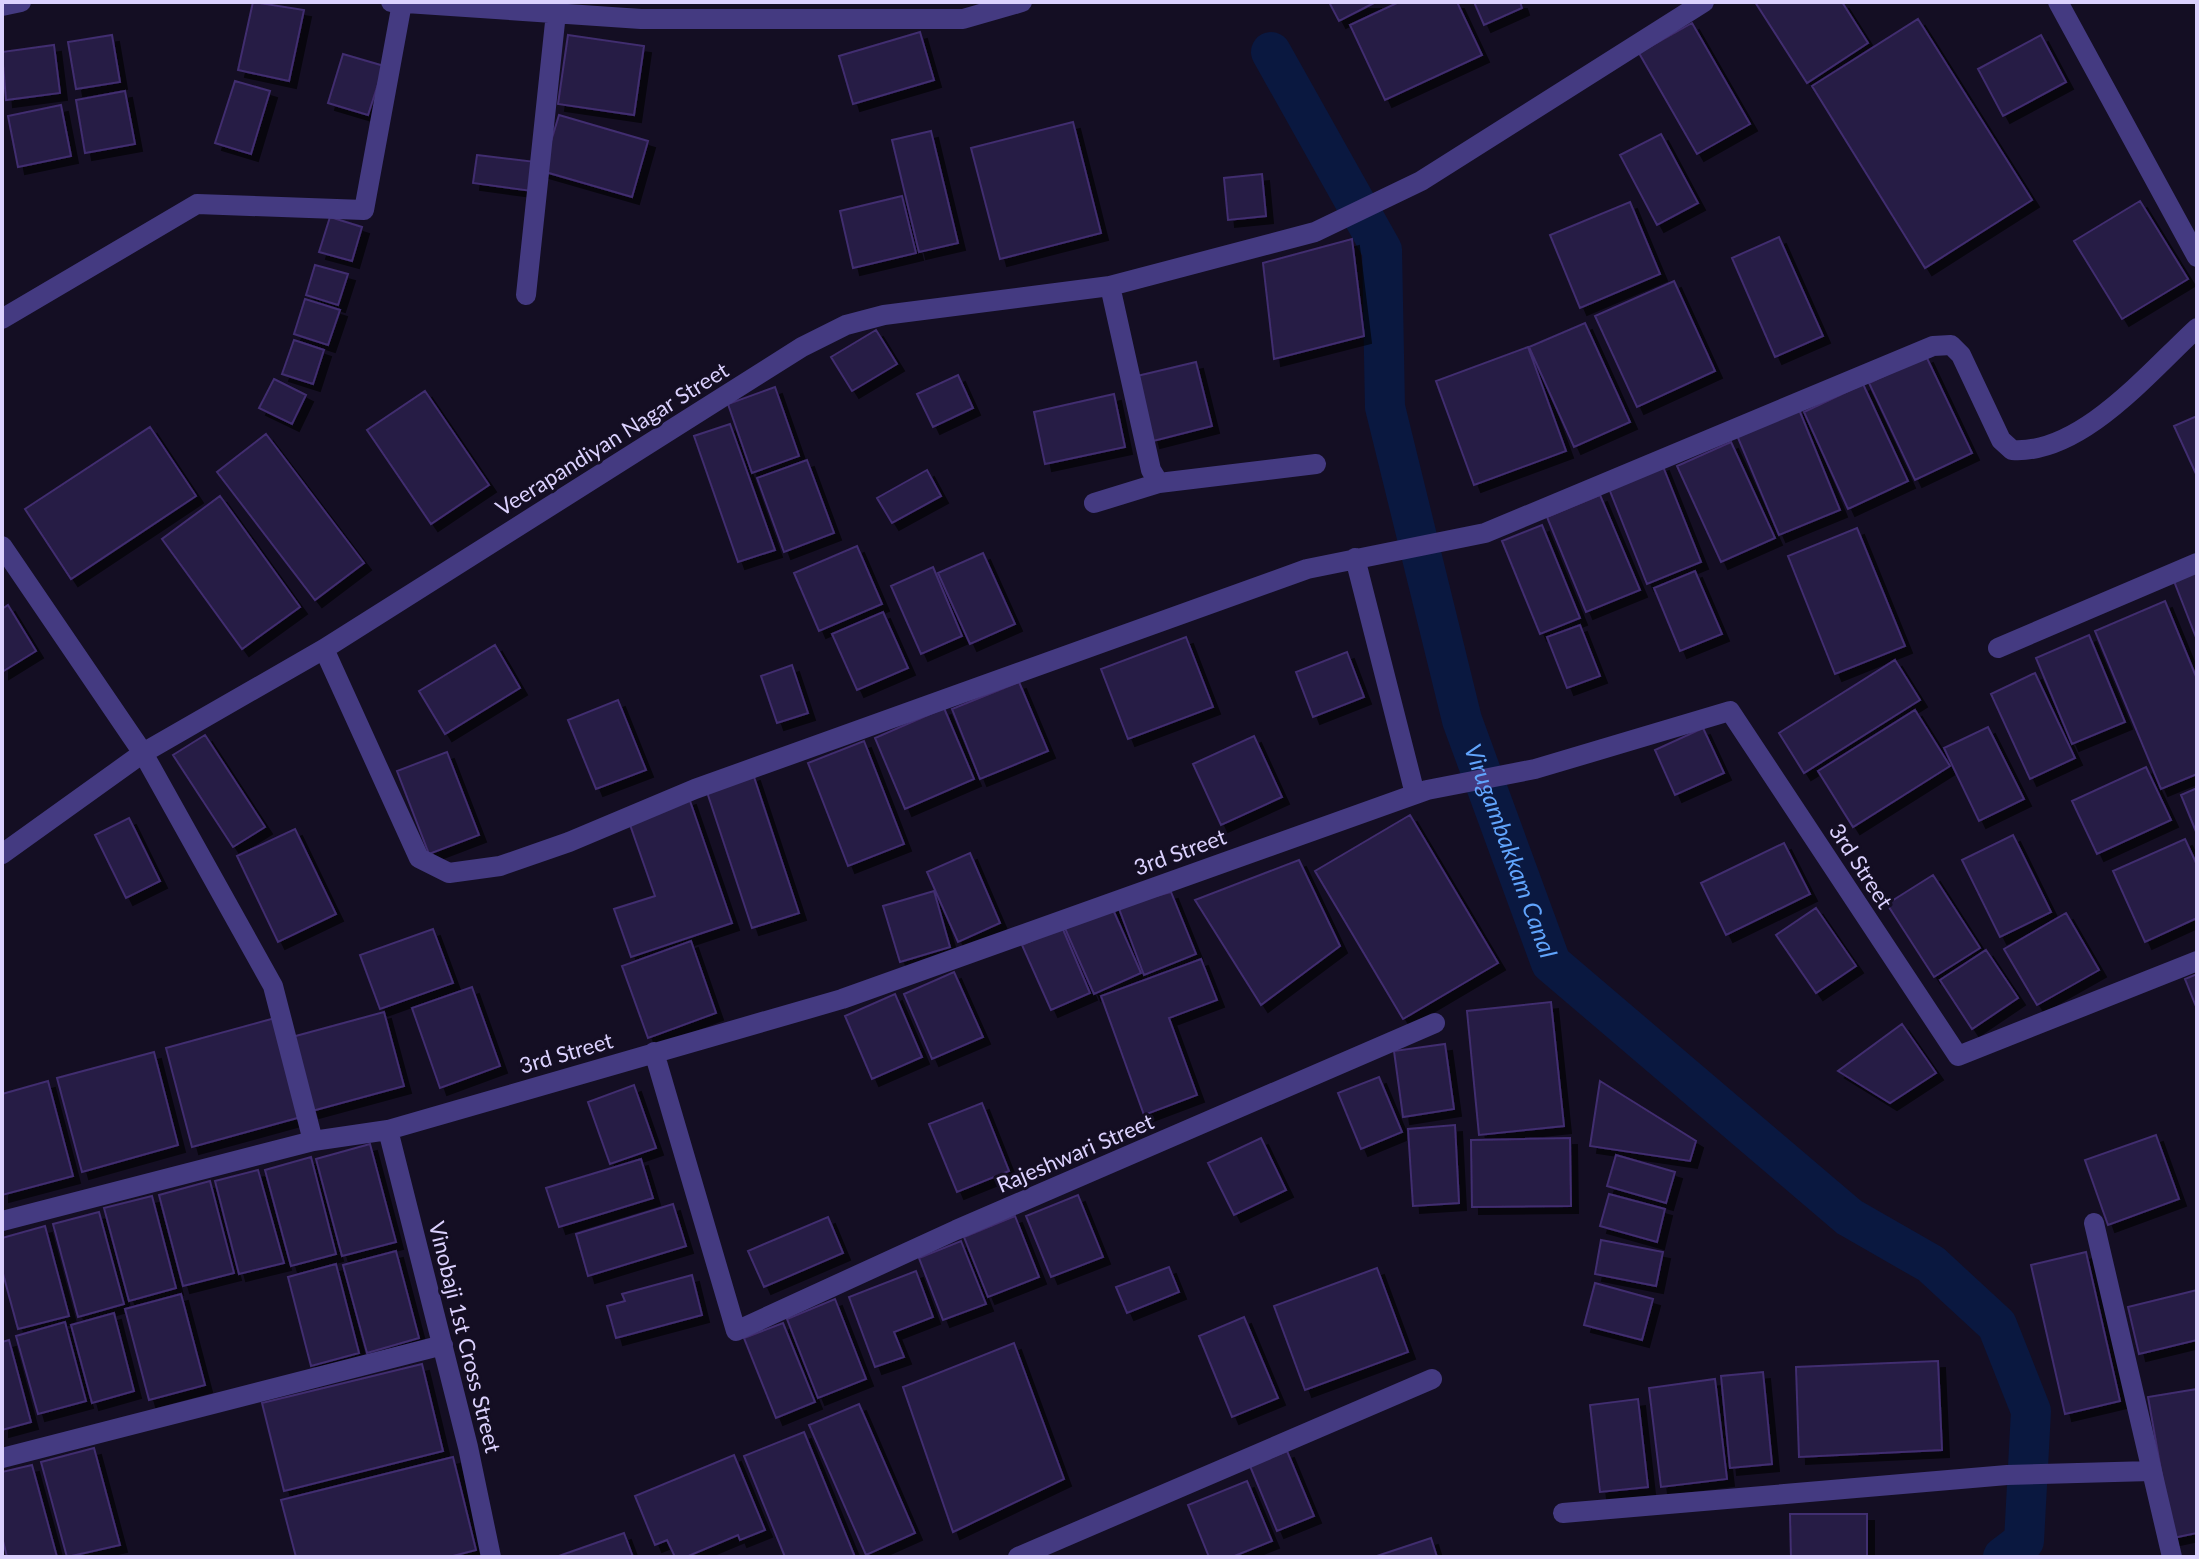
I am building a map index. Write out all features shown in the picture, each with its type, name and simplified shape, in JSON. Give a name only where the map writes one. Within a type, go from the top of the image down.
[{"type":"street","points":[[2,6],[21,2]]},
{"type":"street","points":[[2,319],[197,204],[364,210],[397,3],[641,19],[963,19],[1022,2]]},
{"type":"street","name":"Veerapandiyan Nagar Street","points":[[2,854],[143,753],[324,649],[802,347],[846,325],[884,315],[1110,286],[1315,232],[1421,181],[1704,2]]},
{"type":"street","points":[[2063,3],[2197,257]]},
{"type":"street","points":[[526,295],[556,13]]},
{"type":"street","points":[[1110,286],[1151,470],[1159,483]]},
{"type":"street","points":[[324,649],[419,858],[449,873],[500,866],[569,842],[695,789],[1307,569],[1485,533],[1933,346],[1951,345],[1961,355],[2001,440],[2012,450],[2048,448],[2093,422],[2197,328]]},
{"type":"street","points":[[1094,503],[1159,483],[1316,464]]},
{"type":"street","points":[[2,546],[143,753],[273,986],[313,1141]]},
{"type":"street","points":[[1355,558],[1421,792]]},
{"type":"street","points":[[1998,648],[2197,563]]},
{"type":"street","name":"3rd Street","points":[[2,1221],[313,1141],[388,1130],[842,999],[1421,792],[1535,769],[1730,711],[1958,1056],[2197,961]]},
{"type":"street","name":"Rajeshwari Street","points":[[654,1052],[736,1331],[956,1230],[1435,1023]]},
{"type":"street","name":"Vinobaji 1st Cross Street","points":[[388,1130],[443,1345],[491,1557]]},
{"type":"street","points":[[2094,1223],[2172,1557]]},
{"type":"street","points":[[2,1458],[443,1345]]},
{"type":"street","points":[[1018,1557],[1065,1548],[1432,1379]]},
{"type":"street","points":[[1563,1513],[2007,1475],[2151,1471]]},
{"type":"building","points":[[253,2],[304,10],[289,81],[238,70]]},
{"type":"building","points":[[1329,2],[1376,2],[1339,21]]},
{"type":"building","points":[[1399,2],[1457,2],[1482,55],[1385,100],[1350,25]]},
{"type":"building","points":[[1474,2],[1520,2],[1522,8],[1484,25]]},
{"type":"building","points":[[1755,2],[1842,2],[1868,43],[1807,83]]},
{"type":"building","points":[[1918,19],[2032,200],[1925,268],[1812,86]]},
{"type":"building","points":[[1692,23],[1750,124],[1697,154],[1639,53]]},
{"type":"building","points":[[920,32],[934,80],[853,104],[839,56]]},
{"type":"building","points":[[112,35],[120,82],[76,89],[68,42]]},
{"type":"building","points":[[568,35],[644,46],[634,115],[558,104]]},
{"type":"building","points":[[2041,35],[2066,82],[2003,116],[1978,69]]},
{"type":"building","points":[[54,45],[60,93],[6,100],[2,52]]},
{"type":"building","points":[[343,54],[384,66],[368,115],[328,103]]},
{"type":"building","points":[[235,81],[270,91],[251,154],[215,143]]},
{"type":"building","points":[[125,91],[135,144],[85,153],[76,100]]},
{"type":"building","points":[[61,105],[71,156],[18,167],[8,116]]},
{"type":"building","points":[[559,115],[648,141],[632,197],[542,171]]},
{"type":"building","points":[[1073,122],[1101,233],[1000,259],[971,148]]},
{"type":"building","points":[[931,131],[958,243],[919,252],[892,140]]},
{"type":"building","points":[[1661,134],[1698,203],[1657,225],[1620,155]]},
{"type":"building","points":[[477,155],[536,162],[532,191],[473,183]]},
{"type":"building","points":[[1262,174],[1266,216],[1228,220],[1224,178]]},
{"type":"building","points":[[902,196],[916,253],[853,268],[840,211]]},
{"type":"building","points":[[2140,201],[2188,279],[2122,319],[2074,241]]},
{"type":"building","points":[[1630,202],[1660,274],[1580,308],[1550,235]]},
{"type":"building","points":[[330,217],[362,227],[352,261],[319,252]]},
{"type":"building","points":[[1779,237],[1823,336],[1775,357],[1732,258]]},
{"type":"building","points":[[1352,239],[1364,336],[1274,359],[1263,263]]},
{"type":"building","points":[[315,265],[348,274],[338,305],[306,295]]},
{"type":"building","points":[[1674,281],[1715,371],[1637,407],[1595,316]]},
{"type":"building","points":[[305,299],[340,310],[328,345],[294,334]]},
{"type":"building","points":[[1585,323],[1630,422],[1574,447],[1529,347]]},
{"type":"building","points":[[876,330],[897,364],[852,391],[831,357]]},
{"type":"building","points":[[294,340],[324,350],[313,384],[282,374]]},
{"type":"building","points":[[1528,347],[1566,451],[1474,485],[1436,381]]},
{"type":"building","points":[[1926,356],[1972,453],[1915,480],[1869,383]]},
{"type":"building","points":[[1196,362],[1212,426],[1153,441],[1137,376]]},
{"type":"building","points":[[958,375],[973,408],[933,427],[917,394]]},
{"type":"building","points":[[274,379],[306,395],[292,424],[259,408]]},
{"type":"building","points":[[1863,384],[1908,481],[1848,509],[1804,412]]},
{"type":"building","points":[[775,387],[799,456],[752,473],[728,404]]},
{"type":"building","points":[[425,391],[489,485],[431,524],[367,430]]},
{"type":"building","points":[[1114,394],[1125,447],[1045,464],[1034,412]]},
{"type":"building","points":[[1798,407],[1840,510],[1779,535],[1736,433]]},
{"type":"building","points":[[2197,416],[2197,476],[2174,426]]},
{"type":"building","points":[[730,424],[775,550],[738,562],[694,436]]},
{"type":"building","points":[[150,427],[196,496],[71,579],[25,509]]},
{"type":"building","points":[[266,434],[364,563],[315,600],[217,472]]},
{"type":"building","points":[[1731,442],[1775,538],[1721,562],[1677,466]]},
{"type":"building","points":[[807,460],[834,533],[784,552],[757,478]]},
{"type":"building","points":[[1662,464],[1701,562],[1647,584],[1608,486]]},
{"type":"building","points":[[927,470],[941,496],[892,523],[877,498]]},
{"type":"building","points":[[1600,495],[1640,590],[1586,612],[1547,517]]},
{"type":"building","points":[[220,496],[300,607],[242,649],[162,539]]},
{"type":"building","points":[[1542,525],[1580,618],[1540,634],[1502,541]]},
{"type":"building","points":[[1857,528],[1905,646],[1835,674],[1788,556]]},
{"type":"building","points":[[857,546],[882,604],[819,631],[794,573]]},
{"type":"building","points":[[983,553],[1015,624],[970,644],[938,573]]},
{"type":"building","points":[[933,567],[962,636],[921,654],[891,586]]},
{"type":"building","points":[[1695,571],[1722,634],[1680,651],[1654,588]]},
{"type":"building","points":[[2197,572],[2197,640],[2174,581]]},
{"type":"building","points":[[2165,601],[2197,679],[2197,774],[2161,789],[2095,631]]},
{"type":"building","points":[[8,605],[36,651],[2,672],[2,609]]},
{"type":"building","points":[[883,612],[908,668],[857,690],[832,634]]},
{"type":"building","points":[[1580,625],[1600,676],[1567,688],[1547,637]]},
{"type":"building","points":[[2089,635],[2125,722],[2072,744],[2036,658]]},
{"type":"building","points":[[1186,637],[1213,707],[1128,739],[1101,669]]},
{"type":"building","points":[[495,645],[520,688],[445,734],[419,691]]},
{"type":"building","points":[[1347,652],[1364,697],[1313,717],[1296,672]]},
{"type":"building","points":[[1895,660],[1920,700],[1804,773],[1779,733]]},
{"type":"building","points":[[792,665],[808,713],[777,723],[761,676]]},
{"type":"building","points":[[2035,673],[2075,758],[2030,779],[1991,694]]},
{"type":"building","points":[[1019,682],[1048,751],[980,779],[952,709]]},
{"type":"building","points":[[618,700],[646,770],[596,789],[568,720]]},
{"type":"building","points":[[944,708],[974,779],[905,809],[875,738]]},
{"type":"building","points":[[1915,710],[1950,766],[1853,827],[1818,771]]},
{"type":"building","points":[[1988,727],[2024,799],[1979,821],[1944,748]]},
{"type":"building","points":[[1703,728],[1724,773],[1675,795],[1655,750]]},
{"type":"building","points":[[205,735],[265,827],[233,847],[173,755]]},
{"type":"building","points":[[1254,736],[1282,797],[1221,825],[1193,764]]},
{"type":"building","points":[[864,741],[904,844],[848,866],[808,763]]},
{"type":"building","points":[[447,752],[479,835],[429,854],[397,771]]},
{"type":"building","points":[[2146,767],[2171,820],[2097,854],[2072,801]]},
{"type":"building","points":[[753,774],[799,913],[752,928],[706,789]]},
{"type":"building","points":[[2197,788],[2197,834],[2181,795]]},
{"type":"building","points":[[689,798],[732,923],[631,957],[614,909],[655,896],[628,819]]},
{"type":"building","points":[[1410,815],[1498,963],[1403,1019],[1315,871]]},
{"type":"building","points":[[129,818],[160,881],[126,898],[95,835]]},
{"type":"building","points":[[295,829],[336,914],[278,942],[237,856]]},
{"type":"building","points":[[2013,835],[2051,912],[2000,937],[1962,860]]},
{"type":"building","points":[[2185,839],[2197,865],[2197,918],[2145,942],[2113,871]]},
{"type":"building","points":[[1784,843],[1810,894],[1726,935],[1701,883]]},
{"type":"building","points":[[970,853],[1000,923],[958,942],[927,872]]},
{"type":"building","points":[[1299,860],[1340,946],[1261,1005],[1195,900]]},
{"type":"building","points":[[1933,875],[1980,948],[1934,977],[1887,904]]},
{"type":"building","points":[[934,891],[950,947],[900,962],[883,906]]},
{"type":"building","points":[[1171,892],[1196,954],[1144,975],[1118,906]]},
{"type":"building","points":[[1111,905],[1141,973],[1094,994],[1064,926]]},
{"type":"building","points":[[1816,908],[1856,966],[1816,993],[1776,935]]},
{"type":"building","points":[[2066,913],[2099,970],[2037,1005],[2004,949]]},
{"type":"building","points":[[1062,927],[1090,993],[1051,1010],[1022,945]]},
{"type":"building","points":[[433,929],[453,983],[380,1009],[360,955]]},
{"type":"building","points":[[691,941],[716,1013],[648,1038],[622,966]]},
{"type":"building","points":[[1986,950],[2018,998],[1972,1029],[1940,980]]},
{"type":"building","points":[[1201,959],[1217,1000],[1169,1018],[1197,1095],[1144,1115],[1101,996]]},
{"type":"building","points":[[954,972],[983,1037],[932,1059],[904,994]]},
{"type":"building","points":[[2197,974],[2197,1009],[2185,979]]},
{"type":"building","points":[[472,987],[500,1066],[440,1088],[412,1008]]},
{"type":"building","points":[[895,994],[922,1057],[872,1079],[845,1016]]},
{"type":"building","points":[[1551,1002],[1564,1126],[1479,1135],[1467,1011]]},
{"type":"building","points":[[384,1012],[404,1086],[312,1111],[292,1037]]},
{"type":"building","points":[[275,1018],[301,1117],[192,1147],[166,1048]]},
{"type":"building","points":[[1902,1024],[1936,1073],[1890,1103],[1838,1071]]},
{"type":"building","points":[[1445,1044],[1454,1109],[1403,1117],[1394,1051]]},
{"type":"building","points":[[154,1052],[178,1145],[82,1172],[57,1078]]},
{"type":"building","points":[[1379,1077],[1402,1132],[1361,1149],[1338,1093]]},
{"type":"building","points":[[48,1081],[73,1176],[2,1195],[2,1094]]},
{"type":"building","points":[[1600,1081],[1696,1141],[1690,1161],[1590,1146]]},
{"type":"building","points":[[634,1085],[656,1148],[610,1164],[588,1102]]},
{"type":"building","points":[[982,1103],[1009,1171],[957,1192],[929,1124]]},
{"type":"building","points":[[1455,1125],[1459,1203],[1413,1206],[1408,1129]]},
{"type":"building","points":[[2156,1135],[2179,1199],[2108,1225],[2085,1160]]},
{"type":"building","points":[[1261,1138],[1286,1190],[1234,1215],[1208,1163]]},
{"type":"building","points":[[1570,1138],[1571,1206],[1472,1207],[1471,1140]]},
{"type":"building","points":[[370,1144],[396,1242],[342,1256],[316,1159]]},
{"type":"building","points":[[1616,1155],[1675,1172],[1666,1203],[1607,1186]]},
{"type":"building","points":[[311,1157],[336,1254],[291,1266],[265,1170]]},
{"type":"building","points":[[641,1159],[653,1198],[559,1227],[546,1188]]},
{"type":"building","points":[[258,1170],[284,1263],[239,1274],[215,1181]]},
{"type":"building","points":[[210,1181],[234,1273],[183,1286],[159,1195]]},
{"type":"building","points":[[1609,1194],[1665,1209],[1657,1242],[1600,1226]]},
{"type":"building","points":[[1078,1195],[1103,1257],[1051,1277],[1026,1216]]},
{"type":"building","points":[[152,1196],[176,1288],[129,1301],[104,1208]]},
{"type":"building","points":[[673,1204],[686,1246],[588,1276],[576,1234]]},
{"type":"building","points":[[99,1212],[124,1304],[78,1317],[53,1224]]},
{"type":"building","points":[[1015,1216],[1039,1277],[988,1297],[964,1237]]},
{"type":"building","points":[[828,1217],[843,1253],[764,1287],[748,1251]]},
{"type":"building","points":[[45,1226],[69,1316],[18,1329],[2,1270],[2,1238]]},
{"type":"building","points":[[1601,1240],[1663,1252],[1656,1286],[1595,1274]]},
{"type":"building","points":[[961,1241],[986,1304],[943,1320],[919,1258]]},
{"type":"building","points":[[396,1251],[419,1338],[367,1353],[343,1265]]},
{"type":"building","points":[[2086,1252],[2120,1401],[2065,1414],[2031,1265]]},
{"type":"building","points":[[336,1264],[359,1353],[311,1366],[288,1277]]},
{"type":"building","points":[[1169,1267],[1179,1292],[1127,1313],[1116,1287]]},
{"type":"building","points":[[1377,1268],[1408,1352],[1305,1390],[1274,1306]]},
{"type":"building","points":[[916,1271],[933,1317],[894,1332],[904,1357],[875,1367],[849,1297]]},
{"type":"building","points":[[692,1275],[702,1315],[616,1338],[607,1306],[625,1301],[622,1294]]},
{"type":"building","points":[[1595,1283],[1653,1299],[1642,1340],[1584,1325]]},
{"type":"building","points":[[2197,1290],[2197,1340],[2139,1354],[2128,1307]]},
{"type":"building","points":[[181,1294],[205,1385],[149,1400],[125,1309]]},
{"type":"building","points":[[835,1299],[866,1379],[818,1398],[787,1319]]},
{"type":"building","points":[[114,1313],[134,1391],[92,1403],[71,1325]]},
{"type":"building","points":[[1244,1317],[1278,1398],[1232,1417],[1199,1336]]},
{"type":"building","points":[[65,1322],[86,1401],[38,1414],[16,1336]]},
{"type":"building","points":[[783,1323],[815,1402],[776,1418],[744,1338]]},
{"type":"building","points":[[9,1340],[31,1422],[2,1430],[2,1342]]},
{"type":"building","points":[[1014,1343],[1064,1479],[953,1532],[903,1387]]},
{"type":"building","points":[[1938,1361],[1942,1450],[1799,1457],[1796,1367]]},
{"type":"building","points":[[422,1364],[443,1451],[284,1491],[262,1403]]},
{"type":"building","points":[[1763,1372],[1772,1464],[1730,1468],[1721,1376]]},
{"type":"building","points":[[1715,1379],[1727,1479],[1661,1487],[1649,1388]]},
{"type":"building","points":[[2197,1389],[2197,1533],[2173,1538],[2148,1397]]},
{"type":"building","points":[[1638,1399],[1648,1487],[1600,1492],[1590,1405]]},
{"type":"building","points":[[859,1404],[915,1533],[866,1555],[809,1425]]},
{"type":"building","points":[[804,1432],[855,1557],[785,1557],[744,1456]]},
{"type":"building","points":[[94,1448],[120,1545],[67,1557],[41,1462]]},
{"type":"building","points":[[1287,1451],[1314,1516],[1277,1531],[1250,1466]]},
{"type":"building","points":[[734,1455],[765,1530],[740,1540],[738,1535],[686,1557],[675,1557],[667,1540],[655,1545],[635,1496]]},
{"type":"building","points":[[453,1457],[476,1550],[449,1557],[296,1557],[281,1500]]},
{"type":"building","points":[[32,1465],[57,1557],[7,1557],[2,1537],[2,1472]]},
{"type":"building","points":[[1247,1481],[1272,1541],[1232,1557],[1209,1557],[1188,1505]]},
{"type":"building","points":[[1790,1514],[1867,1514],[1867,1557],[1791,1557]]},
{"type":"building","points":[[624,1533],[633,1557],[556,1557]]},
{"type":"building","points":[[1431,1538],[1437,1557],[1374,1557]]},
{"type":"waterway","name":"Virugambakkam Canal","points":[[1271,52],[1382,250],[1385,407],[1462,720],[1551,963],[1849,1217],[1931,1264],[1997,1325],[2031,1411],[2024,1541],[2003,1557]]}]
